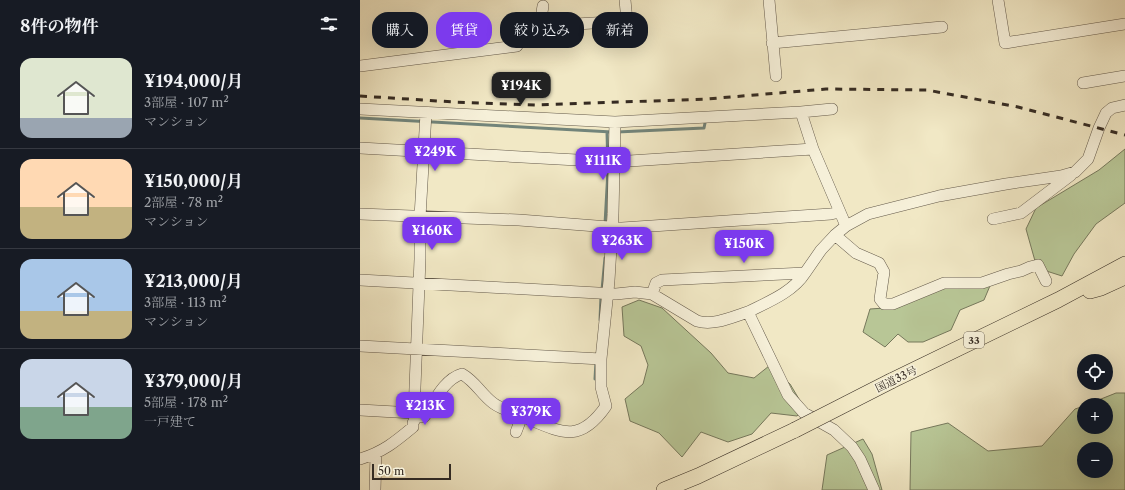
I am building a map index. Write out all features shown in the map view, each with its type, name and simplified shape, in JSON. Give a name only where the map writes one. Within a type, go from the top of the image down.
[{"type":"highway","points":[[1058,300],[1125,255]]},
{"type":"highway","name":"国道33号","points":[[664,490],[698,476],[795,430],[891,381],[1058,300],[1125,264]]},
{"type":"highway","points":[[1058,300],[1101,288],[1125,277]]},
{"type":"street","points":[[584,24],[627,21],[625,0]]},
{"type":"street","points":[[769,0],[776,76]]},
{"type":"street","points":[[998,0],[1005,43],[1125,24]]},
{"type":"street","points":[[542,12],[543,6]]},
{"type":"street","points":[[772,43],[942,27]]},
{"type":"street","points":[[360,66],[501,48]]},
{"type":"street","points":[[1083,83],[1125,76]]},
{"type":"street","points":[[993,219],[1021,213],[1075,172],[1088,159],[1106,113],[1112,108],[1125,105]]},
{"type":"street","points":[[360,109],[426,119],[615,129],[832,109]]},
{"type":"street","points":[[801,112],[812,149],[846,226]]},
{"type":"street","points":[[360,459],[376,454],[394,443],[413,427],[415,415],[420,217],[426,119]]},
{"type":"street","points":[[360,410],[415,415],[424,418],[448,382],[454,376],[462,374],[469,378],[494,404],[555,430],[572,432],[581,430],[591,424],[606,406],[601,387],[601,359],[608,294],[615,129]]},
{"type":"street","points":[[360,148],[614,162],[812,149]]},
{"type":"street","points":[[360,280],[608,294],[635,292],[652,294],[697,321],[704,323],[718,322],[748,312],[772,300],[792,287],[800,281],[821,250],[835,234],[868,214],[939,196],[1061,176],[1075,172]]},
{"type":"street","points":[[360,214],[519,220],[612,226],[622,228],[831,214],[840,212]]},
{"type":"street","points":[[835,234],[856,253],[879,263],[884,272],[880,299],[884,304],[893,304],[944,283],[982,283],[1038,265],[1046,281]]},
{"type":"street","points":[[652,294],[656,283],[662,280],[805,273]]},
{"type":"street","points":[[748,312],[788,395],[804,413],[834,430],[852,447],[860,459],[874,490]]},
{"type":"street","points":[[360,346],[601,359]]},
{"type":"street","points":[[516,432],[522,416]]},
{"type":"street","points":[[376,454],[376,490]]},
{"type":"green space","points":[[1125,149],[1125,203],[1096,224],[1074,254],[1062,276],[1037,268],[1026,229],[1036,208],[1099,170]]},
{"type":"green space","points":[[992,281],[984,300],[960,310],[951,330],[923,342],[908,342],[898,334],[885,347],[863,332],[870,309],[899,307],[946,285]]},
{"type":"green space","points":[[639,300],[662,308],[711,353],[728,373],[754,378],[769,366],[790,384],[805,409],[797,416],[771,413],[752,434],[728,442],[701,432],[682,457],[659,433],[630,421],[625,399],[643,384],[648,365],[641,346],[624,336],[622,307]]},
{"type":"green space","points":[[1116,393],[1125,393],[1125,490],[910,490],[911,432],[948,423],[988,451],[1042,446],[1077,408],[1077,434],[1113,434],[1113,398],[1104,398]]},
{"type":"green space","points":[[863,439],[872,454],[882,490],[822,490],[827,455]]},
{"type":"waterway","points":[[360,118],[612,132]]},
{"type":"waterway","points":[[617,132],[704,128],[705,123]]},
{"type":"waterway","points":[[605,224],[608,170],[607,132]]},
{"type":"waterway","points":[[605,230],[605,250]]},
{"type":"waterway","points":[[602,290],[605,258]]},
{"type":"waterway","points":[[600,320],[601,296]]},
{"type":"waterway","points":[[595,379],[596,361]]},
{"type":"railway","points":[[360,96],[454,102],[537,105],[707,99],[826,89],[927,90],[1018,107],[1125,135]]}]
